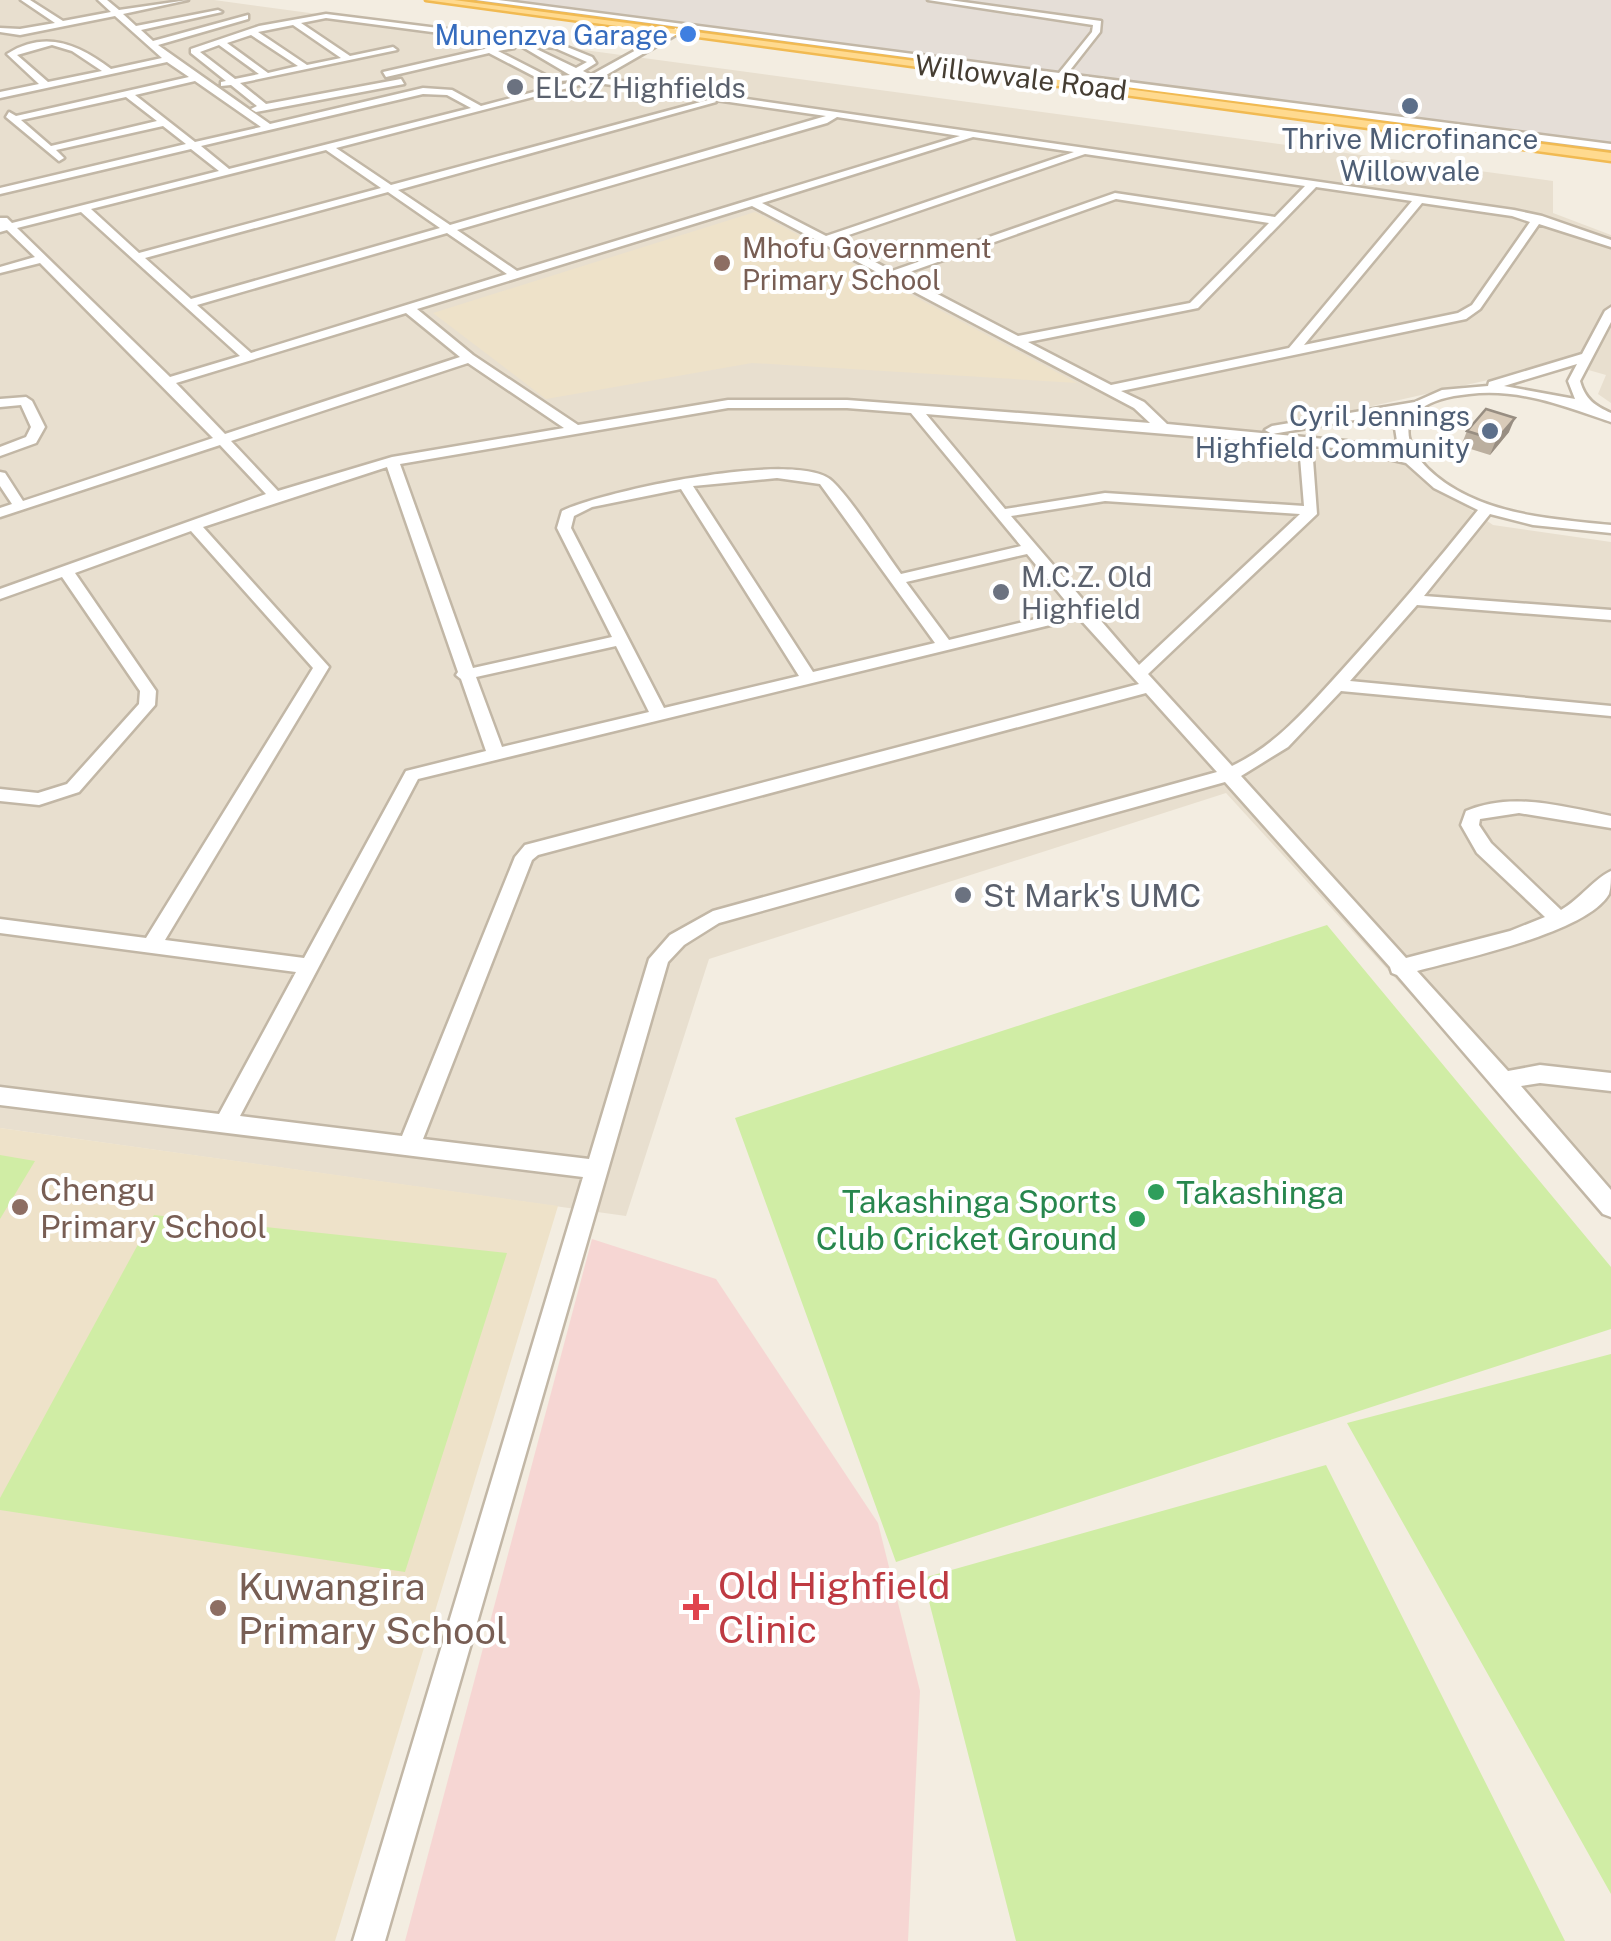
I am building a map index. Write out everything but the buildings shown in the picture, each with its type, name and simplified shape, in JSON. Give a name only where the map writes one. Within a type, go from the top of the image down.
[{"type":"main road","name":"Willowvale Road","points":[[431,0],[1058,78],[1611,157]]},
{"type":"street","points":[[25,0],[62,24]]},
{"type":"street","points":[[102,0],[169,59],[266,126]]},
{"type":"street","points":[[0,30],[20,32],[184,0]]},
{"type":"street","points":[[480,0],[1058,78],[1611,146]]},
{"type":"street","points":[[542,8],[555,0]]},
{"type":"street","points":[[932,0],[1098,23],[1096,32],[1058,78]]},
{"type":"street","points":[[136,28],[218,12]]},
{"type":"street","points":[[334,16],[359,31]]},
{"type":"street","points":[[265,108],[193,53],[251,31],[334,16],[573,50],[592,63],[575,74],[548,80],[491,51]]},
{"type":"street","points":[[152,44],[246,17]]},
{"type":"street","points":[[293,21],[355,58],[423,91]]},
{"type":"street","points":[[387,34],[421,28],[467,56]]},
{"type":"street","points":[[251,31],[306,68]]},
{"type":"street","points":[[3,224],[83,208],[591,79],[676,31]]},
{"type":"street","points":[[372,38],[422,66]]},
{"type":"street","points":[[46,85],[11,54],[53,42],[70,43],[110,72]]},
{"type":"street","points":[[220,42],[267,76]]},
{"type":"street","points":[[386,74],[524,44],[591,79],[1538,218],[1611,244]]},
{"type":"street","points":[[211,86],[393,50]]},
{"type":"street","points":[[0,95],[169,59]]},
{"type":"street","points":[[324,65],[336,74]]},
{"type":"street","points":[[280,74],[292,83]]},
{"type":"street","points":[[14,119],[197,78]]},
{"type":"street","points":[[348,82],[361,90]]},
{"type":"street","points":[[243,110],[401,82]]},
{"type":"street","points":[[304,91],[316,100]]},
{"type":"street","points":[[0,191],[423,91],[448,92],[480,109]]},
{"type":"street","points":[[127,93],[227,172]]},
{"type":"street","points":[[140,256],[723,99]]},
{"type":"street","points":[[0,106],[76,172]]},
{"type":"street","points":[[191,303],[836,114]]},
{"type":"street","points":[[48,149],[163,123]]},
{"type":"street","points":[[168,382],[972,134]]},
{"type":"street","points":[[327,146],[514,274]]},
{"type":"street","points":[[824,240],[1087,151]]},
{"type":"street","points":[[1013,342],[1194,306],[1313,184]]},
{"type":"street","points":[[891,275],[1116,196],[1280,221]]},
{"type":"street","points":[[1295,348],[1419,200]]},
{"type":"street","points":[[753,202],[1110,390],[1139,406],[1163,428]]},
{"type":"street","points":[[83,208],[248,357]]},
{"type":"street","points":[[1110,390],[1470,312],[1538,218]]},
{"type":"street","points":[[3,224],[168,382],[275,496]]},
{"type":"street","points":[[0,270],[42,258]]},
{"type":"street","points":[[409,308],[469,358],[575,429]]},
{"type":"street","points":[[1588,405],[1578,394],[1574,381],[1611,311]]},
{"type":"street","points":[[1472,391],[1586,357]]},
{"type":"street","points":[[0,512],[469,358]]},
{"type":"street","points":[[1225,434],[1418,405],[1442,394],[1472,391],[1547,394],[1588,405],[1611,418]]},
{"type":"street","points":[[0,403],[26,402],[38,427],[31,440],[0,452]]},
{"type":"street","points":[[0,594],[275,496],[392,460],[756,402],[916,409],[1305,440],[1376,450],[1409,460]]},
{"type":"street","points":[[1418,405],[1404,422],[1400,440],[1409,460],[1438,487],[1486,510],[1611,530]]},
{"type":"street","points":[[916,409],[1083,612],[1504,1081],[1611,1207]]},
{"type":"street","points":[[1305,440],[1312,511]]},
{"type":"street","points":[[392,460],[464,675],[495,753]]},
{"type":"street","points":[[658,713],[567,536],[567,514],[587,504],[770,472],[811,474],[825,481],[944,644]]},
{"type":"street","points":[[0,476],[20,506]]},
{"type":"street","points":[[686,486],[807,676]]},
{"type":"street","points":[[999,514],[1105,498],[1312,511]]},
{"type":"street","points":[[369,1941],[659,959],[695,928],[714,918],[1231,774],[1269,757],[1290,741],[1416,600],[1486,510]]},
{"type":"street","points":[[408,1148],[524,857],[532,850],[1144,681],[1312,511]]},
{"type":"street","points":[[153,943],[321,667],[194,527]]},
{"type":"street","points":[[898,579],[1029,549]]},
{"type":"street","points":[[0,795],[39,799],[73,788],[147,706],[148,691],[66,571]]},
{"type":"street","points":[[1416,600],[1611,615]]},
{"type":"street","points":[[226,1122],[406,780],[495,753],[1083,612]]},
{"type":"street","points":[[464,675],[622,640]]},
{"type":"street","points":[[1337,685],[1610,715]]},
{"type":"street","points":[[1560,920],[1484,848],[1470,825],[1472,814],[1484,807],[1507,807],[1611,822]]},
{"type":"street","points":[[1399,968],[1560,920],[1591,904],[1611,878]]},
{"type":"street","points":[[0,926],[306,966]]},
{"type":"street","points":[[1504,1081],[1540,1074],[1611,1082]]},
{"type":"street","points":[[0,1096],[594,1169]]},
{"type":"shaded area","points":[[0,0],[214,0],[1553,181],[1553,213],[1611,235],[1611,403],[1598,394],[1606,375],[1564,363],[1266,430],[1276,447],[1391,455],[1493,525],[1611,542],[1611,1214],[1226,793],[709,959],[626,1216],[0,1128]]},
{"type":"shaded area","points":[[461,0],[1611,0],[1611,149],[1099,82]]},
{"type":"shaded area","name":"Mhofu Government Primary School","points":[[755,212],[1077,383],[752,363],[546,399],[433,313]]},
{"type":"shaded area","name":"Kuwangira Primary School","points":[[0,1128],[558,1206],[335,1941],[0,1941]]},
{"type":"shaded area","name":"Old Highfield Clinic","points":[[592,1239],[716,1279],[878,1523],[920,1691],[908,1941],[405,1941]]},
{"type":"green space","name":"Takashinga","points":[[1327,925],[1611,1267],[1611,1329],[896,1562],[735,1118]]},
{"type":"green space","points":[[0,1155],[35,1161],[0,1219]]},
{"type":"green space","points":[[154,1215],[507,1253],[405,1572],[0,1510],[0,1498]]},
{"type":"green space","points":[[1611,1354],[1611,1894],[1347,1423]]},
{"type":"green space","points":[[1326,1465],[1565,1941],[1016,1941],[923,1578]]},
{"type":"place","name":"Munenzva Garage","points":[[688,34]]},
{"type":"place","name":"ELCZ Highfields","points":[[515,87]]},
{"type":"place","name":"Thrive Microfinance Willowvale","points":[[1410,106]]},
{"type":"place","name":"Mhofu Government Primary School","points":[[722,263]]},
{"type":"place","name":"Cyril Jennings Highfield Community","points":[[1490,431]]},
{"type":"place","name":"M.C.Z. Old Highfield","points":[[1001,592]]},
{"type":"place","name":"St Mark's UMC","points":[[963,895]]},
{"type":"place","name":"Takashinga","points":[[1156,1192]]},
{"type":"place","name":"Chengu Primary School","points":[[20,1207]]},
{"type":"place","name":"Takashinga Sports Club Cricket Ground","points":[[1137,1219]]},
{"type":"place","name":"Old Highfield Clinic","points":[[696,1607]]},
{"type":"place","name":"Kuwangira Primary School","points":[[218,1608]]}]
